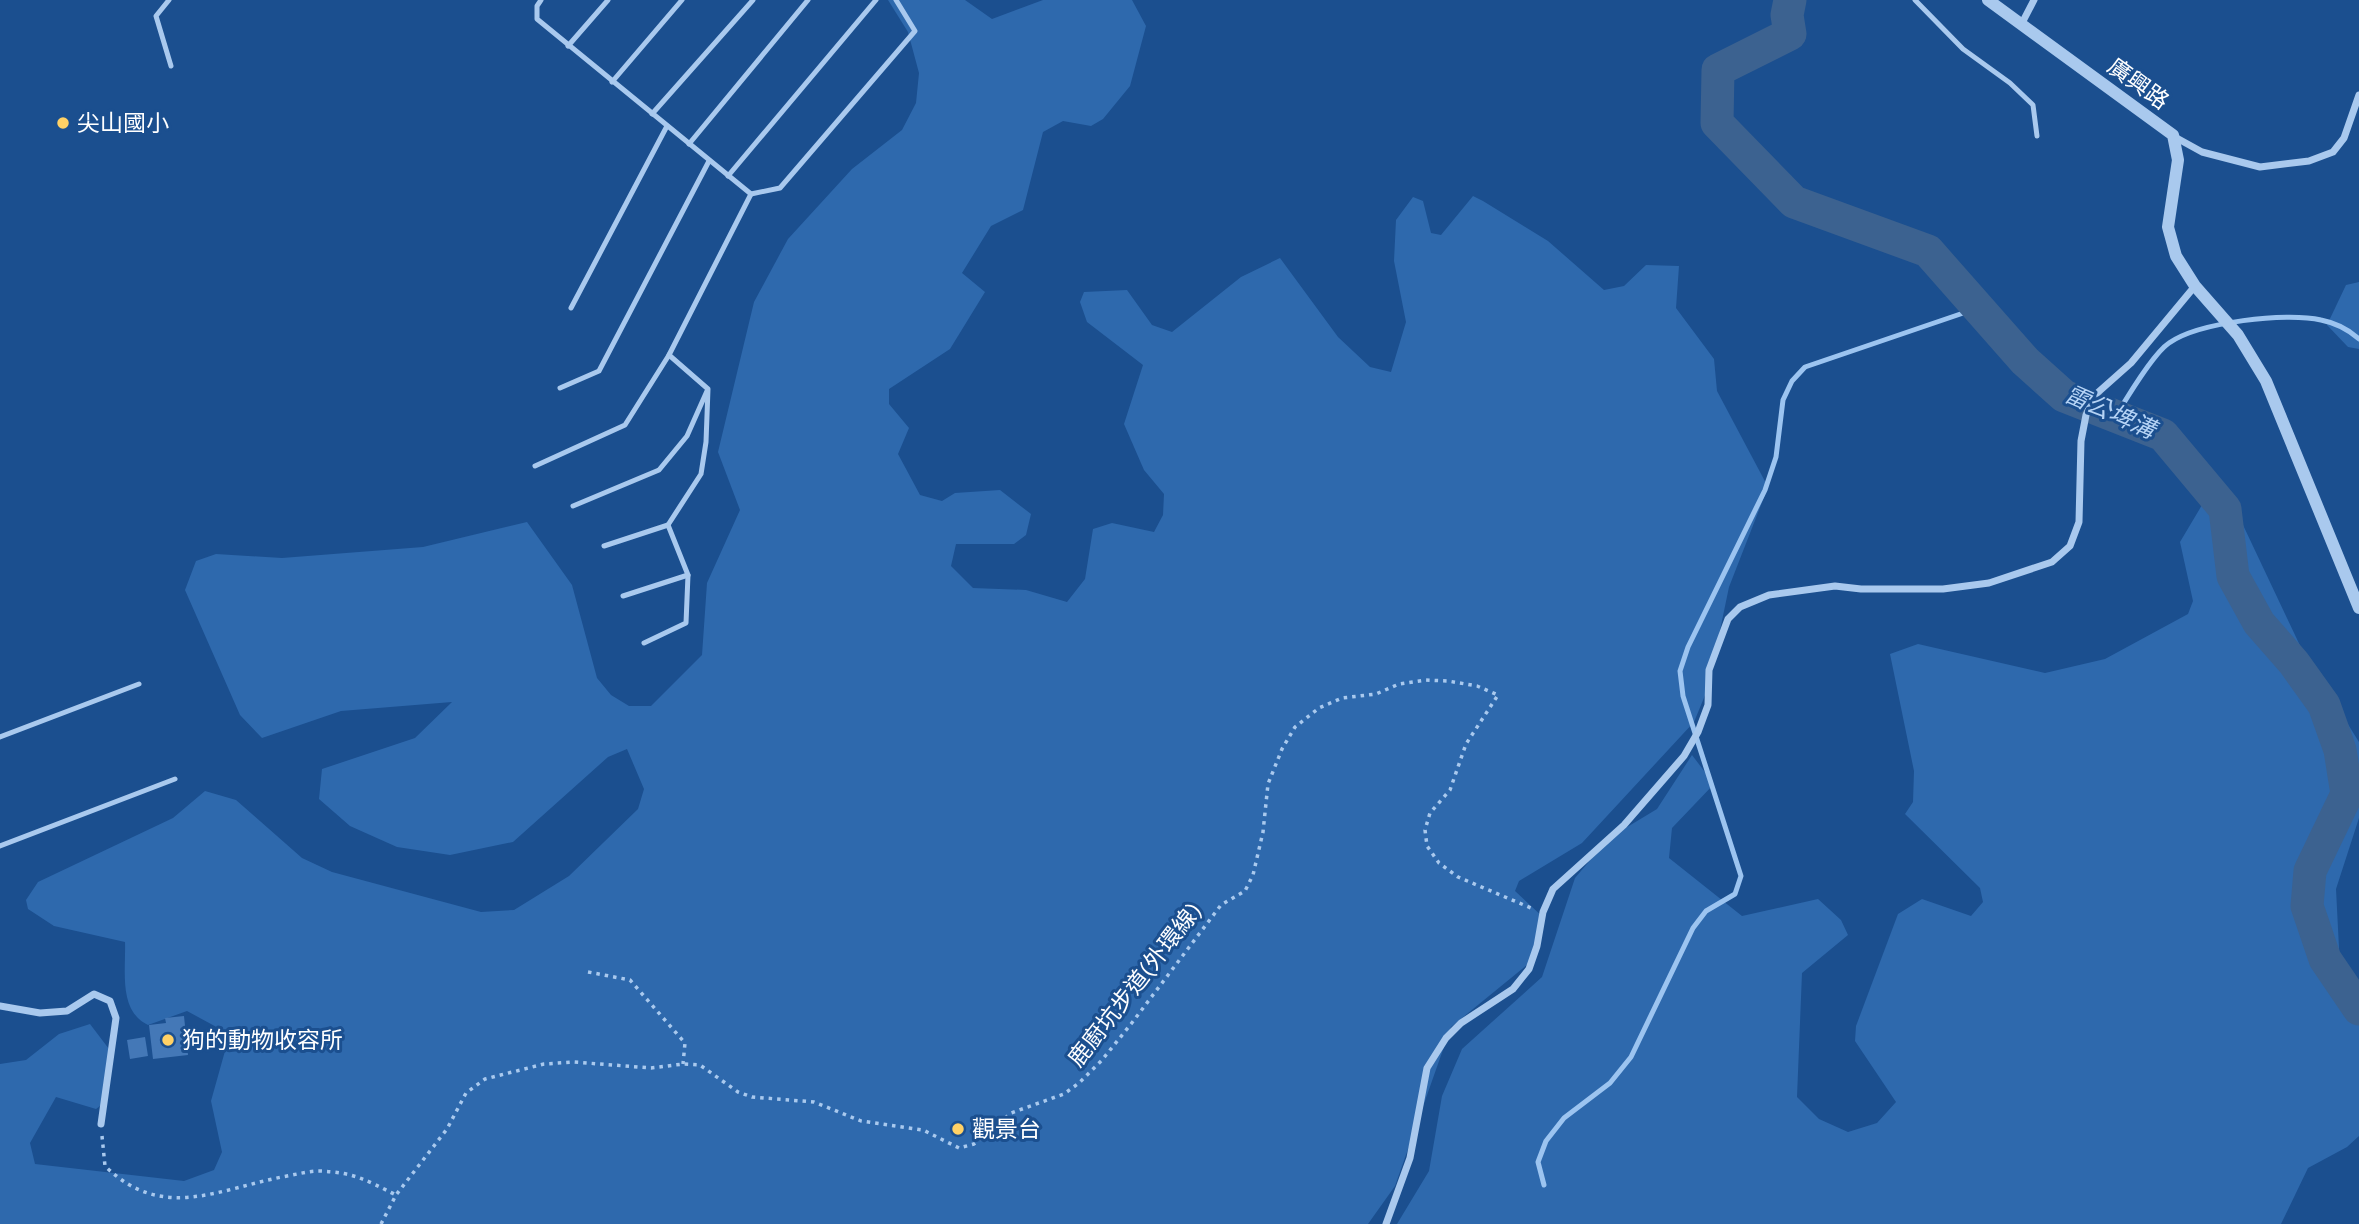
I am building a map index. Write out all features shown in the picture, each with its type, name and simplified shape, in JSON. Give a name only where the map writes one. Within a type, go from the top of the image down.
[{"type":"street","name":"廣興路","points":[[1988,0],[2173,135],[2178,160],[2168,226],[2176,256],[2195,286],[2238,335],[2266,381],[2359,608]]},
{"type":"street","points":[[2021,25],[2034,0]]},
{"type":"street","points":[[2173,135],[2202,152],[2260,167],[2309,160],[2333,152],[2344,138],[2359,95]]},
{"type":"street","points":[[1386,1224],[1410,1158],[1427,1068],[1446,1038],[1461,1023],[1513,989],[1529,969],[1537,946],[1543,912],[1553,889],[1625,825],[1687,750],[1698,732],[1708,705],[1709,670],[1728,619],[1741,607],[1769,595],[1835,586],[1861,589],[1943,589],[1989,583],[2052,562],[2070,546],[2079,522],[2081,441],[2086,415],[2095,395],[2131,363],[2195,286]]},
{"type":"street","points":[[0,1006],[40,1013],[67,1011],[94,994],[110,1001],[116,1018],[101,1124]]},
{"type":"lane","points":[[169,0],[156,16],[172,66]]},
{"type":"lane","points":[[541,0],[537,6],[537,19],[751,194],[780,188],[915,32],[896,0]]},
{"type":"lane","points":[[568,46],[608,0]]},
{"type":"lane","points":[[612,82],[682,0]]},
{"type":"lane","points":[[652,114],[753,0]]},
{"type":"lane","points":[[689,145],[808,0]]},
{"type":"lane","points":[[728,176],[876,0]]},
{"type":"lane","points":[[1915,0],[1963,49],[2010,83],[2034,106],[2037,136]]},
{"type":"lane","points":[[571,308],[667,126]]},
{"type":"lane","points":[[560,388],[599,371],[709,161]]},
{"type":"lane","points":[[535,466],[625,425],[669,355],[751,194]]},
{"type":"lane","points":[[669,355],[708,389]]},
{"type":"lane","points":[[573,506],[659,470],[687,436],[708,389]]},
{"type":"lane","points":[[604,546],[668,525],[701,474],[706,442],[708,389]]},
{"type":"lane","points":[[644,643],[686,623],[688,575],[668,525]]},
{"type":"lane","points":[[623,596],[688,575]]},
{"type":"lane","points":[[0,737],[139,684]]},
{"type":"lane","points":[[0,846],[175,779]]},
{"type":"path","name":"鹿廚坑步道(外環線)","points":[[381,1224],[396,1195],[447,1129],[466,1093],[485,1080],[544,1064],[574,1062],[651,1068],[683,1063],[699,1065],[752,1097],[814,1102],[861,1121],[923,1130],[959,1148],[974,1144],[1011,1113],[1033,1103],[1051,1100],[1079,1083],[1138,1016],[1221,905],[1245,891],[1253,875],[1264,832],[1268,784],[1282,749],[1295,727],[1319,708],[1342,698],[1376,694],[1399,684],[1426,680],[1477,686],[1498,695],[1466,744],[1450,790],[1430,813],[1425,830],[1427,846],[1439,863],[1458,877],[1511,902],[1543,912]]},
{"type":"path","points":[[588,972],[630,980],[685,1043],[683,1063]]},
{"type":"path","points":[[101,1124],[105,1166],[122,1183],[153,1196],[202,1198],[263,1180],[316,1171],[354,1174],[396,1195]]},
{"type":"shaded area","points":[[888,0],[965,0],[992,19],[1043,0],[1132,0],[1146,26],[1130,86],[1103,119],[1091,126],[1063,121],[1043,132],[1023,210],[991,226],[962,273],[985,292],[950,349],[889,389],[889,404],[909,428],[898,454],[920,495],[942,501],[955,493],[1000,490],[1031,514],[1026,535],[1014,544],[956,544],[951,566],[973,588],[1026,590],[1067,602],[1085,579],[1093,529],[1112,523],[1154,532],[1163,515],[1164,494],[1144,470],[1124,424],[1143,365],[1087,322],[1080,302],[1084,292],[1127,290],[1152,325],[1172,332],[1241,277],[1280,258],[1338,337],[1370,367],[1391,372],[1406,322],[1394,261],[1396,220],[1413,197],[1423,201],[1431,233],[1441,235],[1473,196],[1548,241],[1604,290],[1624,286],[1646,265],[1679,266],[1676,308],[1714,359],[1717,391],[1768,487],[1729,587],[1708,688],[1694,722],[1582,843],[1519,881],[1515,891],[1544,918],[1533,960],[1451,1027],[1395,1186],[1368,1224],[0,1224],[0,1064],[26,1060],[59,1034],[90,1024],[109,1049],[104,1103],[96,1109],[56,1097],[30,1143],[35,1164],[184,1181],[214,1170],[222,1152],[211,1101],[225,1051],[222,1030],[187,1011],[148,1025],[138,1019],[128,1000],[126,989],[125,942],[54,926],[28,909],[26,900],[38,882],[173,818],[205,791],[236,800],[302,858],[332,872],[481,912],[514,910],[569,876],[638,809],[644,789],[627,749],[608,757],[513,842],[450,855],[397,847],[350,826],[319,799],[322,769],[415,738],[452,702],[341,711],[262,738],[240,715],[185,590],[196,561],[216,554],[282,558],[423,547],[527,522],[572,585],[597,678],[611,695],[629,706],[651,706],[702,655],[707,583],[740,510],[718,452],[754,302],[788,239],[852,169],[902,130],[916,103],[919,73],[908,32]]},
{"type":"shaded area","points":[[2359,282],[2359,349],[2348,347],[2327,325],[2346,285]]},
{"type":"shaded area","points":[[2202,505],[2243,525],[2304,654],[2359,742],[2359,818],[2336,889],[2340,968],[2359,1001],[2359,1136],[2347,1147],[2308,1168],[2281,1224],[1397,1224],[1429,1171],[1442,1096],[1462,1049],[1542,977],[1575,878],[1609,838],[1657,809],[1692,755],[1714,784],[1672,828],[1669,858],[1742,916],[1818,899],[1841,920],[1848,935],[1802,973],[1797,1097],[1819,1119],[1848,1132],[1877,1123],[1896,1102],[1855,1041],[1856,1026],[1898,914],[1922,899],[1971,916],[1983,902],[1980,888],[1905,814],[1913,802],[1914,771],[1890,654],[1918,644],[2045,673],[2105,659],[2188,614],[2193,601],[2180,542]]},
{"type":"building","name":"狗的動物收容所","points":[[184,1016],[188,1055],[153,1059],[149,1025],[166,1023],[165,1018]]},
{"type":"building","points":[[145,1037],[148,1056],[130,1059],[127,1040]]},
{"type":"waterway","name":"雷公埤溝","points":[[1790,0],[1787,15],[1790,34],[1718,70],[1717,123],[1794,202],[1928,251],[2025,361],[2064,396],[2163,435],[2225,509],[2233,576],[2259,623],[2294,663],[2324,705],[2340,750],[2347,794],[2310,871],[2307,906],[2325,959],[2359,1009]]},
{"type":"waterway","points":[[1544,1185],[1538,1162],[1546,1141],[1564,1118],[1610,1083],[1631,1057],[1693,928],[1706,911],[1735,894],[1741,876],[1683,696],[1680,671],[1688,647],[1765,490],[1776,457],[1783,400],[1792,381],[1805,367],[1978,308]]},
{"type":"waterway","points":[[2116,416],[2163,348],[2200,329],[2265,318],[2306,318],[2337,325],[2359,339]]},
{"type":"place","name":"尖山國小","points":[[63,123]]},
{"type":"place","name":"狗的動物收容所","points":[[168,1040]]},
{"type":"place","name":"觀景台","points":[[958,1129]]}]
